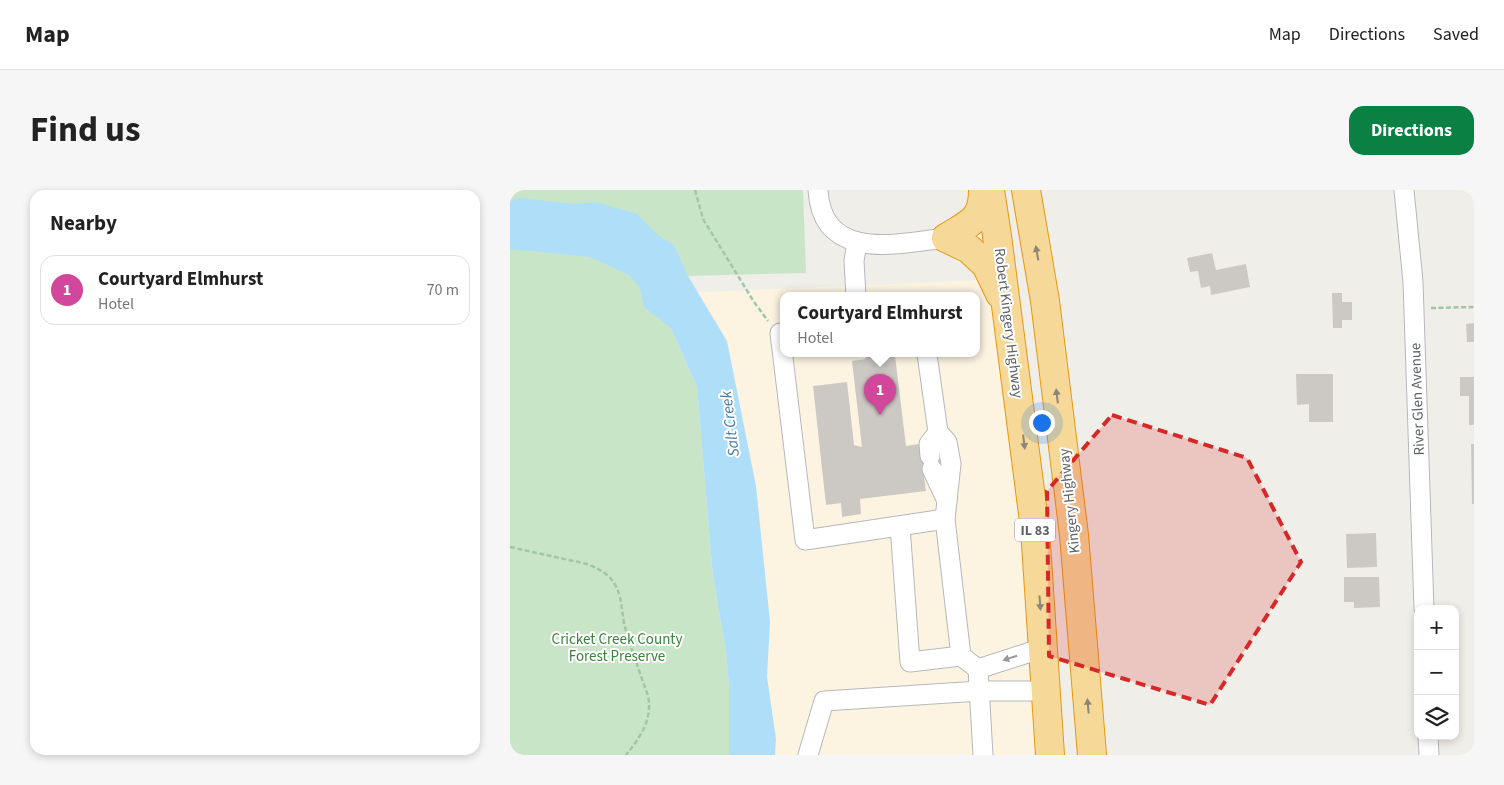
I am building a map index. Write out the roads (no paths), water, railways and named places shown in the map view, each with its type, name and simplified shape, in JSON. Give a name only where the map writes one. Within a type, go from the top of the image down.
[{"type":"highway","points":[[946,238],[976,219],[981,209],[983,190]]},
{"type":"highway","name":"Robert Kingery Highway","points":[[990,190],[998,236],[1035,529],[1050,755]]},
{"type":"highway","name":"Kingery Highway","points":[[1026,190],[1045,301],[1073,526],[1092,755]]},
{"type":"highway","points":[[946,238],[970,249],[986,265],[1006,306]]},
{"type":"highway","points":[[1046,691],[1066,741],[1067,755]]},
{"type":"street","points":[[818,190],[819,202],[824,218],[842,236],[857,242],[871,245],[889,245],[946,238]]},
{"type":"street","name":"River Glen Avenue","points":[[1404,190],[1413,282],[1424,605]]},
{"type":"street","points":[[856,292],[854,261],[857,242]]},
{"type":"street","points":[[783,357],[805,540],[900,526],[946,510]]},
{"type":"street","points":[[927,357],[938,432],[947,442],[951,464],[946,510]]},
{"type":"street","points":[[938,432],[929,444],[931,463],[946,510],[961,656]]},
{"type":"street","points":[[900,526],[910,662],[961,656],[978,669],[983,755]]},
{"type":"street","points":[[978,669],[1043,648]]},
{"type":"street","points":[[808,755],[824,701],[980,691],[1046,691]]},
{"type":"street","points":[[1428,740],[1429,755]]},
{"type":"water","name":"Salt Creek","points":[[519,198],[574,204],[596,202],[637,214],[659,236],[674,245],[688,276],[727,341],[756,486],[770,622],[767,677],[776,739],[775,755],[729,755],[729,687],[726,650],[712,566],[697,387],[671,328],[644,307],[640,288],[629,275],[590,257],[510,249],[510,200]]},
{"type":"place","name":"Courtyard Elmhurst","points":[[880,415]]},
{"type":"park label","name":"Cricket Creek County Forest Preserve","points":[[617,648]]}]
